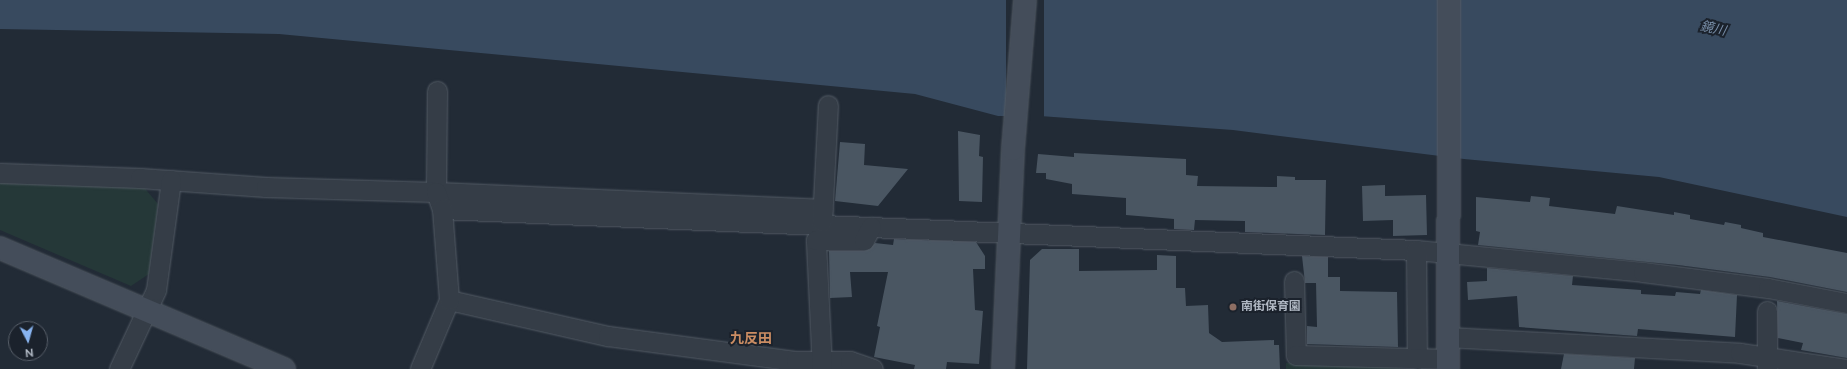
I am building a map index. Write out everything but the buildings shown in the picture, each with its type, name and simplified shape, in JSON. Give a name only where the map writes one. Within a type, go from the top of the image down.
[{"type":"street","points":[[1003,369],[1013,149],[1025,0]]},
{"type":"street","points":[[1294,281],[1296,355],[1418,358],[1448,364],[1448,0]]},
{"type":"street","points":[[420,369],[449,300],[439,200],[437,91]]},
{"type":"street","points":[[822,216],[828,105]]},
{"type":"street","points":[[0,173],[171,180],[439,200],[822,216],[871,227],[1409,250],[1643,272],[1768,288],[1847,303]]},
{"type":"street","points":[[119,369],[156,290],[171,180]]},
{"type":"street","points":[[821,364],[816,240],[864,240],[871,227]]},
{"type":"street","points":[[0,248],[284,369]]},
{"type":"street","points":[[1409,250],[1418,358]]},
{"type":"street","points":[[449,300],[608,336],[821,364],[850,361],[873,369]]},
{"type":"street","points":[[1767,311],[1767,362]]},
{"type":"street","points":[[1447,337],[1846,369]]},
{"type":"shaded area","points":[[0,182],[142,185],[158,204],[149,274],[131,286],[0,230]]},
{"type":"shaded area","points":[[1286,363],[1400,364],[1400,369],[1286,369]]},
{"type":"water","name":"鏡川","points":[[0,0],[1847,0],[1847,217],[1659,177],[1464,159],[1233,130],[1040,116],[998,116],[915,94],[279,34],[0,29]]},
{"type":"pier","points":[[1006,0],[1044,0],[1044,118],[1006,118]]},
{"type":"place","name":"南街保育園","points":[[1233,307]]},
{"type":"district","name":"九反田","points":[[751,338]]}]
